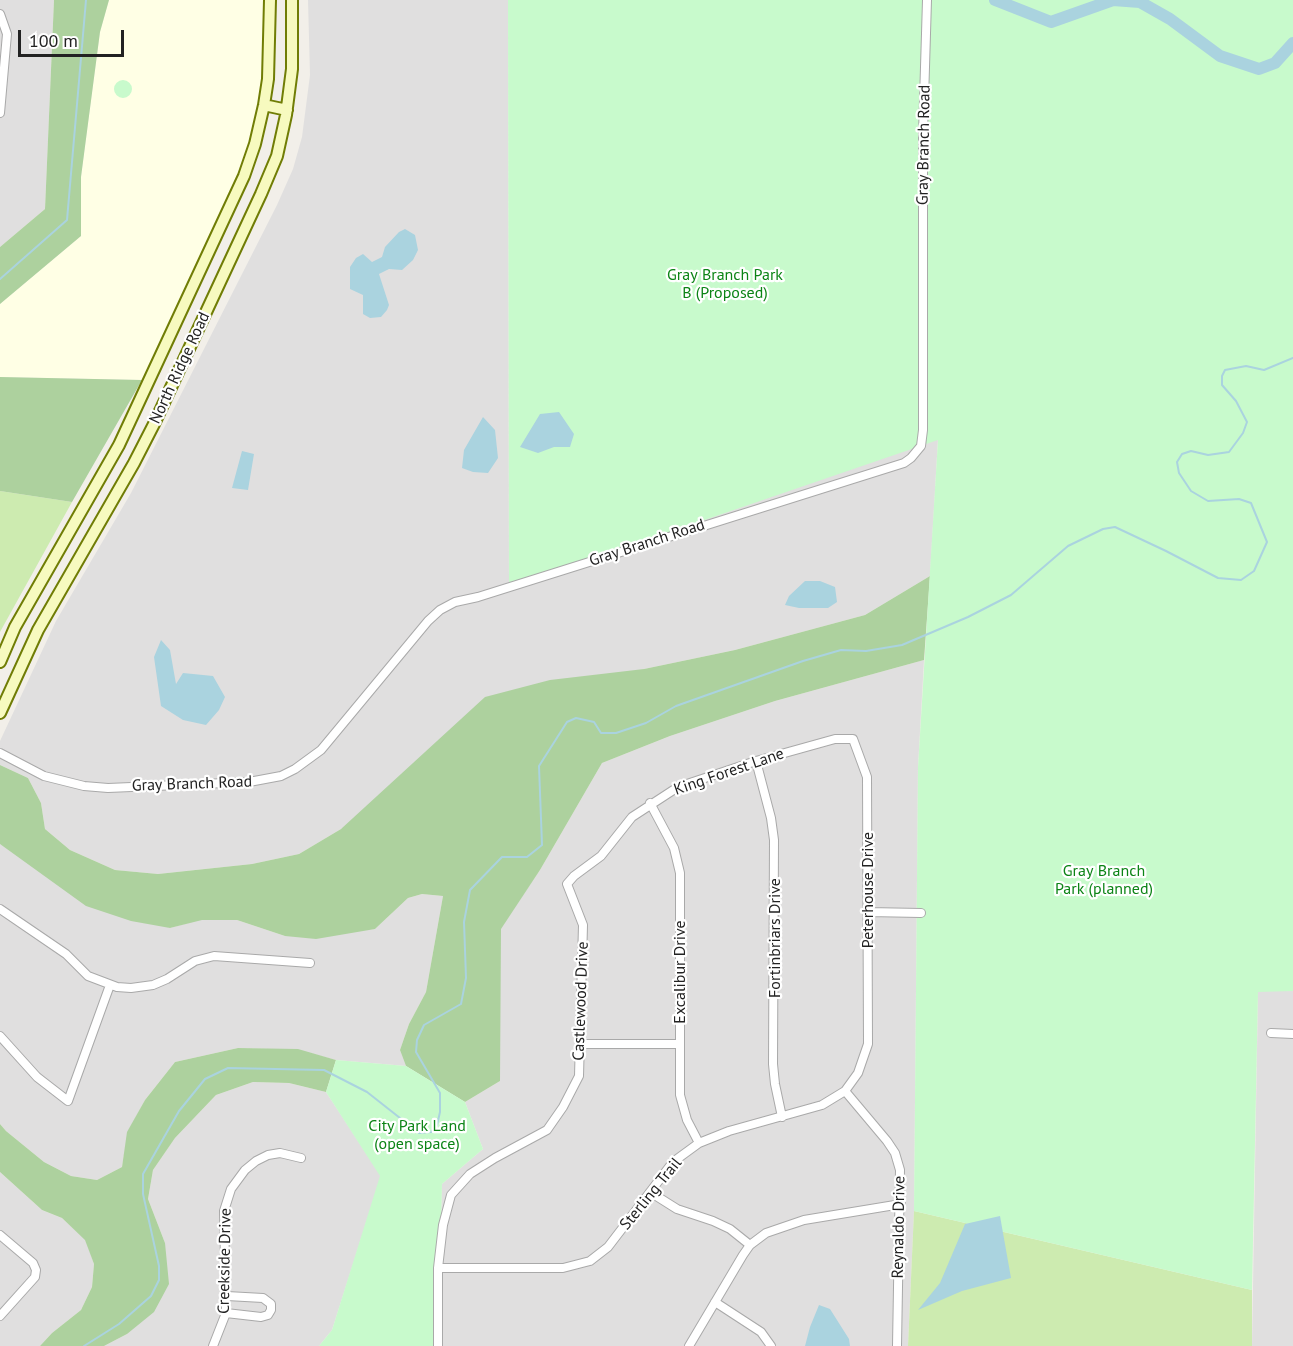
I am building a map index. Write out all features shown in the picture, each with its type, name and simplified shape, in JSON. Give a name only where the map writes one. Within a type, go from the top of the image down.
[{"type":"main road","name":"North Ridge Road","points":[[0,662],[15,627],[119,444],[150,382],[244,176],[255,144],[268,79],[270,0]]},
{"type":"main road","name":"North Ridge Road","points":[[0,713],[38,630],[154,424],[277,156],[287,110],[292,69],[292,0]]},
{"type":"main road","points":[[264,105],[287,110]]},
{"type":"street","name":"Gray Branch Road","points":[[0,753],[44,776],[60,781],[108,788],[249,782],[280,776],[302,765],[321,750],[428,621],[455,602],[478,597],[904,463],[911,458],[921,446],[923,430],[923,134],[927,0]]},
{"type":"street","points":[[0,14],[7,34],[0,113]]},
{"type":"street","name":"King Forest Lane","points":[[567,884],[601,856],[632,817],[678,787],[756,761],[835,739],[853,739]]},
{"type":"street","name":"Peterhouse Drive","points":[[853,739],[867,777],[868,1044]]},
{"type":"street","name":"Fortinbriars Drive","points":[[756,761],[771,818],[774,840],[773,1064],[782,1117]]},
{"type":"street","name":"Excalibur Drive","points":[[650,804],[674,848],[680,873],[680,1095],[687,1120],[699,1143]]},
{"type":"street","name":"Castlewood Drive","points":[[438,1346],[438,1268],[443,1225],[451,1195],[470,1174],[547,1130],[563,1107],[579,1076],[583,926],[567,884]]},
{"type":"street","points":[[0,909],[66,954],[88,976],[110,985],[131,988],[153,985],[195,961],[214,956],[310,963]]},
{"type":"street","points":[[868,912],[921,913]]},
{"type":"street","points":[[0,1036],[37,1077],[68,1101],[110,985]]},
{"type":"street","points":[[1271,1033],[1293,1034]]},
{"type":"street","points":[[579,1044],[680,1044]]},
{"type":"street","name":"Sterling Trail","points":[[438,1268],[563,1268],[590,1261],[608,1247],[673,1162],[699,1143],[729,1131],[822,1105],[845,1091],[858,1073],[868,1044]]},
{"type":"street","name":"Reynaldo Drive","points":[[845,1091],[887,1141],[895,1153],[900,1170],[897,1346]]},
{"type":"street","name":"Creekside Drive","points":[[213,1346],[226,1313],[225,1211],[231,1189],[245,1170],[255,1161],[268,1155],[280,1153],[301,1158]]},
{"type":"street","points":[[650,1192],[677,1209],[730,1229],[750,1245]]},
{"type":"street","points":[[689,1346],[750,1245],[766,1233],[804,1220],[901,1204]]},
{"type":"street","points":[[0,1234],[33,1263],[36,1270],[35,1277],[0,1316]]},
{"type":"street","points":[[226,1296],[262,1298],[271,1304],[271,1310],[268,1315],[261,1317],[226,1313]]},
{"type":"street","points":[[715,1302],[761,1332],[771,1346]]},
{"type":"shaded area","points":[[0,0],[54,0],[45,209],[0,247]]},
{"type":"shaded area","points":[[109,0],[265,0],[264,80],[251,146],[142,380],[0,377],[0,304],[81,236],[81,177],[100,32]]},
{"type":"shaded area","points":[[308,0],[508,0],[509,587],[938,439],[930,576],[865,615],[735,650],[644,669],[341,829],[299,854],[252,864],[158,874],[115,870],[70,850],[45,829],[41,803],[28,778],[0,765],[0,741],[56,621],[131,493],[293,169],[302,137],[310,75]]},
{"type":"shaded area","points":[[924,660],[918,767],[914,1211],[908,1346],[438,1346],[442,1184],[483,1149],[465,1102],[500,1081],[500,929],[540,870],[602,763],[670,736],[775,701]]},
{"type":"shaded area","points":[[0,844],[170,928],[202,919],[237,920],[285,936],[375,929],[408,898],[422,894],[443,896],[426,992],[409,1024],[400,1050],[406,1066],[336,1060],[298,1050],[238,1048],[175,1062],[145,1100],[128,1132],[122,1167],[97,1180],[71,1176],[44,1162],[0,1124]]},
{"type":"shaded area","points":[[1258,991],[1293,991],[1293,1346],[1252,1346]]},
{"type":"shaded area","points":[[253,1082],[289,1083],[326,1092],[381,1176],[332,1330],[319,1346],[104,1346],[127,1334],[165,1243],[148,1199],[153,1170],[175,1138],[216,1095]]},
{"type":"shaded area","points":[[0,1172],[42,1210],[62,1218],[86,1240],[94,1264],[92,1287],[81,1310],[52,1333],[40,1346],[0,1346]]},
{"type":"green space","points":[[54,0],[109,0],[100,32],[81,177],[81,236],[0,304],[0,247],[45,209]]},
{"type":"green space","name":"Gray Branch Park (planned)","points":[[508,0],[1293,0],[1293,991],[1258,992],[1252,1290],[914,1211],[918,767],[938,440],[509,587]]},
{"type":"green space","points":[[123,80],[129,83],[132,89],[129,95],[123,98],[117,95],[114,89],[117,83]]},
{"type":"green space","points":[[0,377],[142,380],[72,502],[0,491]]},
{"type":"green space","points":[[0,491],[72,502],[0,632]]},
{"type":"green space","points":[[930,576],[924,660],[775,701],[670,736],[602,763],[540,870],[501,929],[500,1081],[465,1102],[406,1066],[400,1050],[409,1024],[426,992],[443,896],[422,894],[408,898],[375,929],[316,939],[285,936],[237,920],[202,920],[170,928],[131,921],[86,906],[0,844],[0,765],[28,778],[41,803],[45,829],[70,850],[115,870],[158,874],[252,864],[299,854],[341,829],[485,697],[550,680],[644,669],[735,650],[865,615]]},
{"type":"green space","points":[[238,1048],[298,1049],[336,1060],[326,1092],[289,1083],[253,1082],[216,1095],[175,1138],[153,1170],[148,1199],[165,1243],[169,1284],[154,1312],[127,1334],[104,1346],[40,1346],[52,1333],[81,1310],[92,1287],[94,1264],[85,1240],[62,1218],[42,1210],[0,1172],[0,1124],[44,1162],[71,1176],[97,1180],[122,1167],[127,1132],[145,1100],[175,1062]]},
{"type":"green space","name":"City Park Land (open space)","points":[[336,1060],[406,1066],[465,1102],[483,1149],[442,1184],[438,1346],[319,1346],[332,1330],[380,1176],[326,1092]]},
{"type":"green space","points":[[914,1211],[1252,1290],[1252,1346],[908,1346]]},
{"type":"water","points":[[405,229],[415,235],[418,250],[413,260],[402,270],[389,269],[379,274],[389,305],[381,317],[370,318],[363,314],[363,295],[350,289],[350,267],[356,258],[363,254],[372,262],[382,257],[385,247]]},
{"type":"water","points":[[559,412],[574,434],[570,447],[554,447],[538,453],[520,447],[540,414]]},
{"type":"water","points":[[483,417],[495,430],[498,458],[488,473],[473,472],[462,468],[464,450]]},
{"type":"water","points":[[242,451],[254,454],[248,490],[232,488]]},
{"type":"water","points":[[805,581],[820,581],[835,587],[837,602],[828,608],[799,608],[785,605],[789,596]]},
{"type":"water","points":[[161,640],[170,650],[176,684],[183,673],[213,676],[225,697],[219,710],[206,725],[183,720],[161,706],[154,657]]},
{"type":"water","points":[[1000,1216],[1011,1278],[962,1291],[918,1310],[940,1283],[965,1224]]},
{"type":"water","points":[[819,1305],[830,1309],[849,1339],[850,1346],[805,1346]]},
{"type":"waterway","points":[[0,279],[67,220],[86,0]]},
{"type":"waterway","points":[[995,0],[1051,22],[1113,0],[1140,2],[1170,19],[1220,56],[1259,69],[1275,63],[1293,43]]},
{"type":"waterway","points":[[84,1346],[119,1324],[151,1296],[159,1280],[159,1266],[143,1194],[143,1174],[179,1111],[205,1079],[228,1068],[324,1070],[367,1092],[419,1133],[431,1132],[437,1125],[440,1093],[416,1052],[417,1040],[424,1025],[461,1004],[466,978],[464,922],[470,890],[502,857],[527,857],[542,845],[539,766],[567,722],[576,718],[594,722],[601,733],[616,733],[646,723],[676,706],[803,661],[841,650],[866,651],[902,645],[968,617],[1011,595],[1068,546],[1103,529],[1115,527],[1218,578],[1241,580],[1254,571],[1267,542],[1251,503],[1239,499],[1208,501],[1191,491],[1179,473],[1177,462],[1182,454],[1191,451],[1208,455],[1229,452],[1243,433],[1247,422],[1236,401],[1222,385],[1225,370],[1246,366],[1264,370],[1293,358]]},
{"type":"park label","name":"Gray Branch Park B (Proposed)","points":[[725,284]]}]
